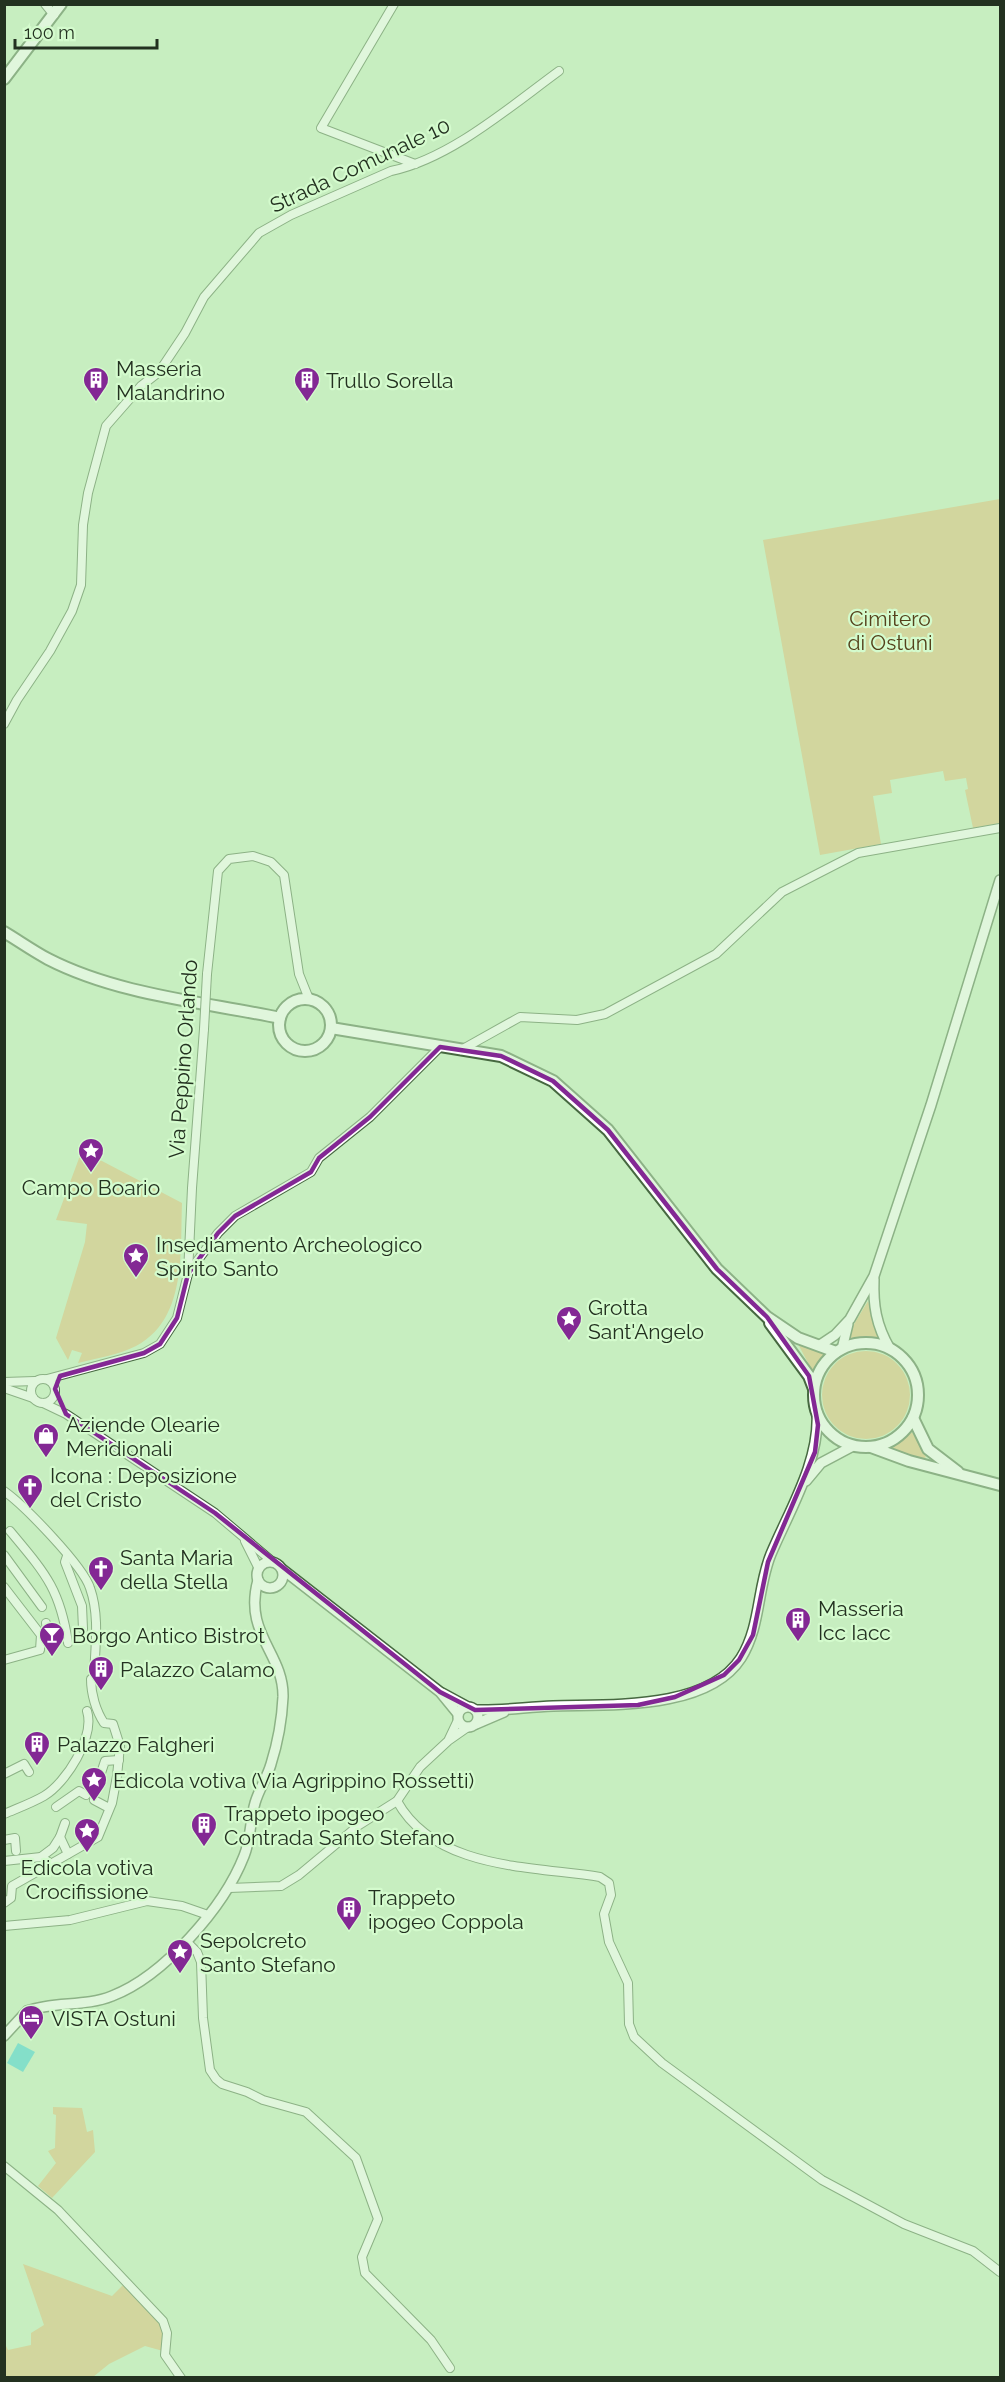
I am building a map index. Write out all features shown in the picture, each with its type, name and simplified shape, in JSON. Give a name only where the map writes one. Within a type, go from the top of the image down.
[{"type":"main road","points":[[4,80],[61,4]]},
{"type":"main road","points":[[4,932],[48,959],[98,978],[141,990],[280,1018]]},
{"type":"main road","points":[[309,999],[323,1006],[328,1013],[331,1028],[329,1037],[317,1049],[300,1051],[285,1043],[279,1026],[280,1018],[288,1005],[294,1001],[309,999]]},
{"type":"main road","points":[[331,1028],[501,1056],[553,1081],[608,1130],[717,1269],[767,1317],[798,1338],[839,1351]]},
{"type":"main road","points":[[767,1317],[809,1376],[814,1389],[817,1412],[825,1427],[838,1439],[854,1446],[871,1447],[963,1476],[1000,1485]]},
{"type":"main road","points":[[814,1389],[818,1375],[839,1351],[857,1344],[874,1344],[890,1349],[903,1358],[912,1371],[917,1387],[917,1403],[913,1418],[902,1432],[888,1442],[871,1447]]},
{"type":"main road","points":[[913,1418],[928,1449],[963,1476]]},
{"type":"street","points":[[45,4],[54,15]]},
{"type":"street","points":[[394,4],[321,128],[415,164]]},
{"type":"street","name":"Strada Comunale 10","points":[[4,724],[50,651],[72,611],[81,585],[83,525],[88,493],[106,426],[141,386],[159,372],[185,333],[204,297],[259,233],[291,215],[391,171],[435,155],[517,105],[559,71]]},
{"type":"street","points":[[461,1050],[520,1017],[577,1020],[605,1014],[716,954],[782,892],[858,853],[1000,828]]},
{"type":"street","name":"Via Peppino Orlando","points":[[50,1382],[60,1376],[133,1356],[160,1344],[177,1318],[189,1274],[192,1188],[207,974],[218,871],[229,859],[254,856],[271,862],[284,875],[299,974],[309,999]]},
{"type":"street","points":[[820,1345],[835,1335],[849,1319],[874,1276],[931,1106],[1000,880]]},
{"type":"street","points":[[189,1274],[218,1233],[235,1216],[311,1172],[319,1158],[370,1117],[440,1047]]},
{"type":"street","points":[[874,1276],[873,1308],[882,1336],[890,1349]]},
{"type":"street","points":[[839,1351],[849,1319]]},
{"type":"street","points":[[33,1398],[30,1391],[35,1381]]},
{"type":"street","points":[[4,1382],[50,1382],[54,1395],[66,1414]]},
{"type":"street","points":[[4,1388],[33,1398],[66,1414],[216,1513],[273,1562],[440,1692],[461,1725],[472,1726]]},
{"type":"street","points":[[43,1404],[50,1401],[54,1395]]},
{"type":"street","points":[[229,1888],[281,1886],[299,1875],[359,1825],[397,1801],[420,1767],[448,1741],[472,1726],[506,1711],[536,1706],[638,1705],[675,1697],[724,1675],[740,1660],[753,1635],[768,1562],[815,1452],[817,1412]]},
{"type":"street","points":[[799,1490],[820,1463],[854,1446]]},
{"type":"street","points":[[4,1491],[26,1508],[86,1579],[95,1611],[94,1677],[91,1679],[95,1700],[98,1714],[104,1723],[113,1724],[120,1746],[110,1808],[98,1837],[12,1886],[11,1898],[4,1903]]},
{"type":"street","points":[[10,1531],[52,1584],[64,1618],[68,1642]]},
{"type":"street","points":[[241,1534],[259,1569]]},
{"type":"street","points":[[4,1555],[42,1606]]},
{"type":"street","points":[[67,1556],[65,1562],[82,1606],[83,1629]]},
{"type":"street","points":[[4,2036],[27,2011],[114,1995],[187,1942],[229,1888],[248,1844],[255,1804],[271,1764],[283,1698],[276,1669],[256,1626],[253,1600],[259,1569],[263,1563],[273,1562]]},
{"type":"street","points":[[281,1583],[282,1569]]},
{"type":"street","points":[[258,1580],[264,1587],[271,1588]]},
{"type":"street","points":[[255,1607],[271,1588],[281,1583],[304,1586]]},
{"type":"street","points":[[4,1587],[41,1635],[40,1650],[4,1660]]},
{"type":"street","points":[[440,1692],[455,1697],[479,1716],[472,1726]]},
{"type":"street","points":[[448,1741],[458,1717],[471,1708],[506,1711]]},
{"type":"street","points":[[4,1814],[46,1794],[74,1763],[84,1742],[87,1711]]},
{"type":"street","points":[[96,1788],[105,1761],[119,1760]]},
{"type":"street","points":[[4,1774],[24,1764],[29,1772]]},
{"type":"street","points":[[46,1794],[57,1809],[79,1791],[86,1795]]},
{"type":"street","points":[[94,1800],[110,1808]]},
{"type":"street","points":[[397,1801],[427,1837],[484,1860],[530,1869],[600,1877],[609,1883],[611,1895],[604,1914],[609,1942],[628,1983],[629,2024],[634,2037],[662,2063],[822,2180],[904,2224],[973,2251],[1000,2272]]},
{"type":"street","points":[[4,1862],[41,1857],[53,1848],[60,1838],[65,1822]]},
{"type":"street","points":[[4,1840],[15,1838],[16,1851]]},
{"type":"street","points":[[60,1838],[68,1854]]},
{"type":"street","points":[[41,1857],[50,1863]]},
{"type":"street","points":[[4,1926],[70,1920],[147,1901],[182,1906],[208,1915]]},
{"type":"street","points":[[187,1942],[197,1952],[201,1962],[203,2018],[210,2070],[222,2084],[248,2092],[262,2100],[306,2112],[356,2158],[378,2219],[362,2257],[365,2273],[431,2340],[450,2368]]},
{"type":"street","points":[[4,2166],[58,2210],[163,2322],[166,2333],[165,2355],[181,2378]]},
{"type":"highlighted area","points":[[440,1047],[501,1056],[553,1081],[608,1130],[717,1269],[767,1317],[809,1376],[818,1425],[815,1452],[768,1562],[753,1635],[739,1660],[724,1675],[675,1697],[638,1705],[492,1711],[475,1710],[440,1692],[215,1513],[66,1414],[55,1389],[60,1376],[144,1353],[160,1344],[177,1318],[188,1274],[218,1233],[235,1216],[311,1172],[319,1158],[370,1117]]},
{"type":"green space","name":"Cimitero di Ostuni","points":[[1000,499],[1000,823],[973,828],[965,790],[968,789],[966,778],[945,781],[943,771],[890,780],[892,793],[873,796],[881,844],[820,855],[763,540]]},
{"type":"green space","points":[[81,1153],[102,1161],[182,1203],[177,1282],[172,1302],[164,1319],[153,1334],[136,1346],[78,1363],[82,1353],[72,1350],[68,1360],[56,1338],[85,1242],[87,1224],[56,1220]]},
{"type":"green space","points":[[868,1301],[880,1338],[848,1342],[845,1339]]},
{"type":"green space","points":[[798,1344],[823,1353],[824,1360],[814,1374]]},
{"type":"green space","points":[[866,1351],[883,1354],[897,1364],[907,1378],[910,1395],[907,1412],[897,1426],[883,1436],[866,1439],[849,1436],[835,1426],[825,1412],[822,1395],[825,1378],[835,1364],[849,1354]]},
{"type":"green space","points":[[912,1432],[926,1457],[922,1460],[892,1448]]},
{"type":"green space","points":[[53,2107],[82,2108],[87,2132],[93,2130],[95,2152],[52,2198],[38,2186],[56,2163],[48,2151],[55,2148],[56,2115],[53,2114]]},
{"type":"green space","points":[[23,2264],[112,2296],[124,2284],[148,2306],[162,2327],[163,2351],[145,2346],[109,2364],[93,2377],[5,2377],[4,2342],[8,2350],[31,2345],[31,2333],[44,2325]]},
{"type":"water","points":[[18,2043],[35,2052],[23,2072],[7,2063]]},
{"type":"place","name":"Masseria Malandrino","points":[[96,403]]},
{"type":"place","name":"Trullo Sorella","points":[[307,403]]},
{"type":"place","name":"Campo Boario","points":[[91,1174]]},
{"type":"place","name":"Insediamento Archeologico Spirito Santo","points":[[136,1279]]},
{"type":"place","name":"Grotta Sant'Angelo","points":[[569,1342]]},
{"type":"place","name":"Aziende Olearie Meridionali","points":[[46,1459]]},
{"type":"place","name":"Icona : Deposizione del Cristo","points":[[30,1510]]},
{"type":"place","name":"Santa Maria della Stella","points":[[101,1592]]},
{"type":"place","name":"Masseria Icc Iacc","points":[[798,1643]]},
{"type":"place","name":"Borgo Antico Bistrot","points":[[52,1658]]},
{"type":"place","name":"Palazzo Calamo","points":[[101,1692]]},
{"type":"place","name":"Palazzo Falgheri","points":[[37,1767]]},
{"type":"place","name":"Edicola votiva (Via Agrippino Rossetti)","points":[[94,1803]]},
{"type":"place","name":"Trappeto ipogeo Contrada Santo Stefano","points":[[204,1848]]},
{"type":"place","name":"Edicola votiva Crocifissione","points":[[87,1854]]},
{"type":"place","name":"Trappeto ipogeo Coppola","points":[[349,1932]]},
{"type":"place","name":"Sepolcreto Santo Stefano","points":[[180,1975]]},
{"type":"place","name":"VISTA Ostuni","points":[[31,2041]]}]
